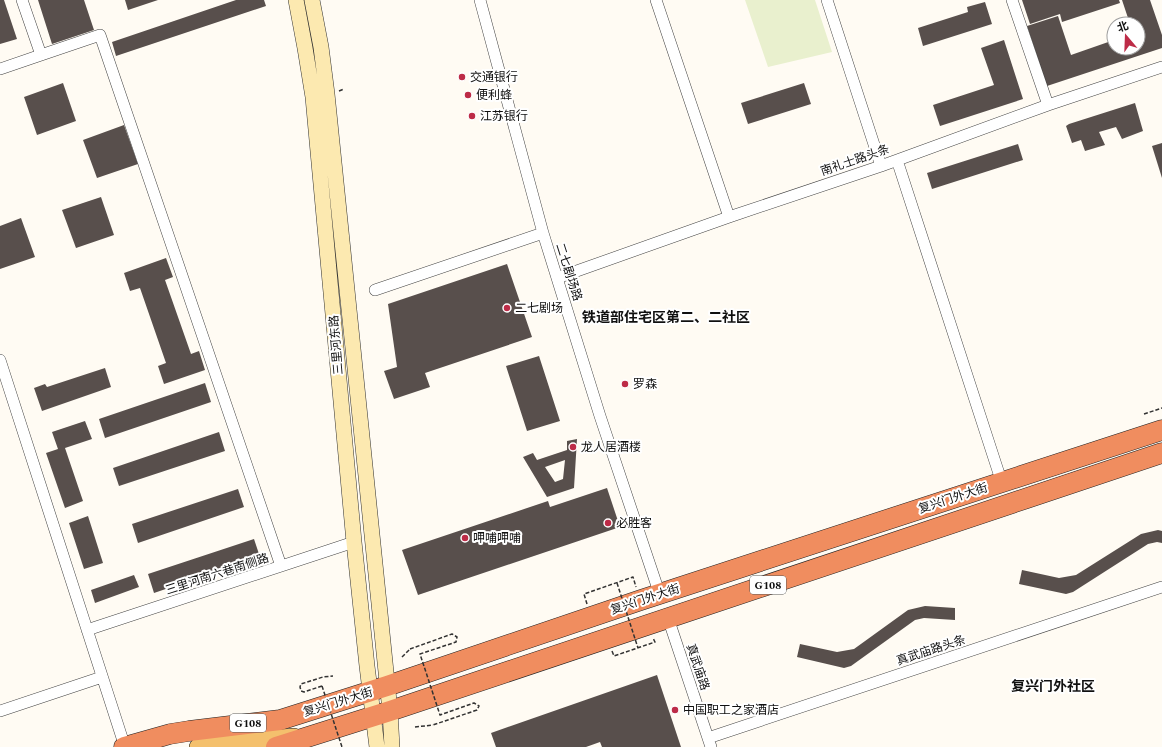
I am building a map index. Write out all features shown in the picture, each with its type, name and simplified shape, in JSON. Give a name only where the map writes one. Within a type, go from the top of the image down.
[{"type":"highway","name":"复兴门外大街","points":[[124,747],[170,734],[280,720],[379,689],[1162,430]]},
{"type":"highway","name":"复兴门外大街","points":[[276,747],[1162,453]]},
{"type":"main road","name":"三里河东路","points":[[296,0],[313,97],[354,542],[379,689]]},
{"type":"main road","name":"三里河东路","points":[[312,0],[327,94],[379,689]]},
{"type":"main road","points":[[379,689],[382,713],[392,747]]},
{"type":"main road","points":[[377,747],[382,713]]},
{"type":"main road","points":[[198,747],[215,743],[280,720]]},
{"type":"main road","points":[[215,743],[311,736]]},
{"type":"street","points":[[22,0],[41,55]]},
{"type":"street","name":"二七剧场路","points":[[480,0],[543,233],[600,416],[660,595]]},
{"type":"street","points":[[656,0],[729,217]]},
{"type":"street","points":[[827,0],[881,166]]},
{"type":"street","points":[[1012,0],[1048,105]]},
{"type":"street","points":[[0,69],[100,35],[281,566]]},
{"type":"street","name":"南礼士路头条","points":[[557,278],[729,217],[881,166],[1048,105],[1162,67]]},
{"type":"street","points":[[897,160],[1002,483]]},
{"type":"street","points":[[375,290],[543,233]]},
{"type":"street","points":[[0,360],[124,747]]},
{"type":"street","name":"三里河南六巷南侧路","points":[[87,630],[354,542]]},
{"type":"street","name":"真武庙路头条","points":[[710,743],[1162,587]]},
{"type":"street","name":"真武庙路","points":[[668,618],[710,743]]},
{"type":"street","points":[[0,711],[102,677]]},
{"type":"path","points":[[1144,414],[1162,408]]},
{"type":"path","points":[[584,594],[633,578]]},
{"type":"path","points":[[617,583],[638,648]]},
{"type":"path","points":[[402,657],[410,649],[452,634],[457,637],[456,642],[420,654],[440,715],[474,703],[479,706],[477,710],[433,724],[415,727]]},
{"type":"path","points":[[614,656],[655,642]]},
{"type":"path","points":[[333,676],[323,677],[301,684],[300,689],[304,692],[322,686],[342,746],[341,747]]},
{"type":"green space","points":[[745,0],[815,0],[832,52],[768,67]]},
{"type":"building","points":[[0,0],[4,0],[17,39],[0,44]]},
{"type":"building","points":[[38,0],[84,0],[94,30],[52,44]]},
{"type":"building","points":[[125,0],[158,0],[128,10]]},
{"type":"building","points":[[236,0],[264,0],[266,6],[116,56],[112,42]]},
{"type":"building","points":[[1022,0],[1119,0],[1120,3],[1062,22],[1060,14],[1030,24]]},
{"type":"building","points":[[1122,0],[1150,0],[1162,35],[1162,48],[1146,53],[1146,16],[1127,16]]},
{"type":"building","points":[[985,2],[992,24],[923,46],[918,28],[968,12],[967,7]]},
{"type":"building","points":[[1058,16],[1071,55],[1106,43],[1106,56],[1138,56],[1047,86],[1027,26]]},
{"type":"building","points":[[1004,40],[1023,99],[940,126],[933,105],[994,85],[981,48]]},
{"type":"building","points":[[63,83],[76,121],[37,135],[24,97]]},
{"type":"building","points":[[804,83],[811,104],[748,124],[741,103]]},
{"type":"building","points":[[1135,103],[1143,131],[1122,139],[1116,127],[1099,132],[1105,145],[1085,151],[1081,140],[1072,143],[1066,126],[1069,124]]},
{"type":"building","points":[[124,125],[138,164],[97,178],[83,140]]},
{"type":"building","points":[[1162,143],[1162,178],[1152,146]]},
{"type":"building","points":[[1018,144],[1023,160],[932,189],[927,173]]},
{"type":"building","points":[[101,197],[114,235],[76,248],[62,210]]},
{"type":"building","points":[[21,218],[35,257],[0,269],[0,226]]},
{"type":"building","points":[[166,258],[173,277],[165,280],[191,354],[199,351],[205,370],[164,384],[158,366],[166,363],[140,288],[130,291],[124,273]]},
{"type":"building","points":[[507,264],[532,337],[425,373],[430,387],[394,399],[384,371],[397,367],[388,304]]},
{"type":"building","points":[[539,356],[560,421],[527,431],[506,366]]},
{"type":"building","points":[[105,368],[111,387],[42,411],[34,388],[45,384],[47,387]]},
{"type":"building","points":[[205,383],[211,402],[105,438],[99,419]]},
{"type":"building","points":[[85,421],[92,439],[65,448],[83,501],[65,508],[46,453],[58,449],[52,432]]},
{"type":"building","points":[[219,432],[225,451],[119,486],[113,468]]},
{"type":"building","points":[[577,439],[574,488],[547,497],[523,457],[533,453],[537,460],[567,450],[567,441]],"holes":[[[565,460],[563,479],[555,482],[545,467]]]},
{"type":"building","points":[[607,488],[620,527],[418,595],[402,550],[548,501],[550,507]]},
{"type":"building","points":[[238,489],[244,507],[138,543],[132,524]]},
{"type":"building","points":[[88,516],[103,563],[84,569],[69,523]]},
{"type":"building","points":[[1158,530],[1162,531],[1162,543],[1157,542],[1148,544],[1073,592],[1066,594],[1019,584],[1022,570],[1059,578],[1076,575],[1141,534]]},
{"type":"building","points":[[254,539],[260,557],[154,593],[148,574]]},
{"type":"building","points":[[134,575],[139,587],[95,603],[91,590]]},
{"type":"building","points":[[925,606],[955,608],[955,620],[924,618],[915,620],[851,666],[844,668],[797,657],[800,644],[837,652],[854,649],[908,610]]},
{"type":"building","points":[[657,675],[681,747],[602,747],[600,742],[586,747],[496,747],[491,733]]},
{"type":"place","name":"交通银行","points":[[462,77]]},
{"type":"place","name":"便利蜂","points":[[468,95]]},
{"type":"place","name":"江苏银行","points":[[472,116]]},
{"type":"place","name":"二七剧场","points":[[507,308]]},
{"type":"place","name":"罗森","points":[[625,384]]},
{"type":"place","name":"龙人居酒楼","points":[[573,447]]},
{"type":"place","name":"必胜客","points":[[608,523]]},
{"type":"place","name":"呷哺呷哺","points":[[465,538]]},
{"type":"place","name":"中国职工之家酒店","points":[[675,710]]},
{"type":"district","name":"铁道部住宅区第二、二社区","points":[[666,317]]},
{"type":"district","name":"复兴门外社区","points":[[1053,686]]}]
